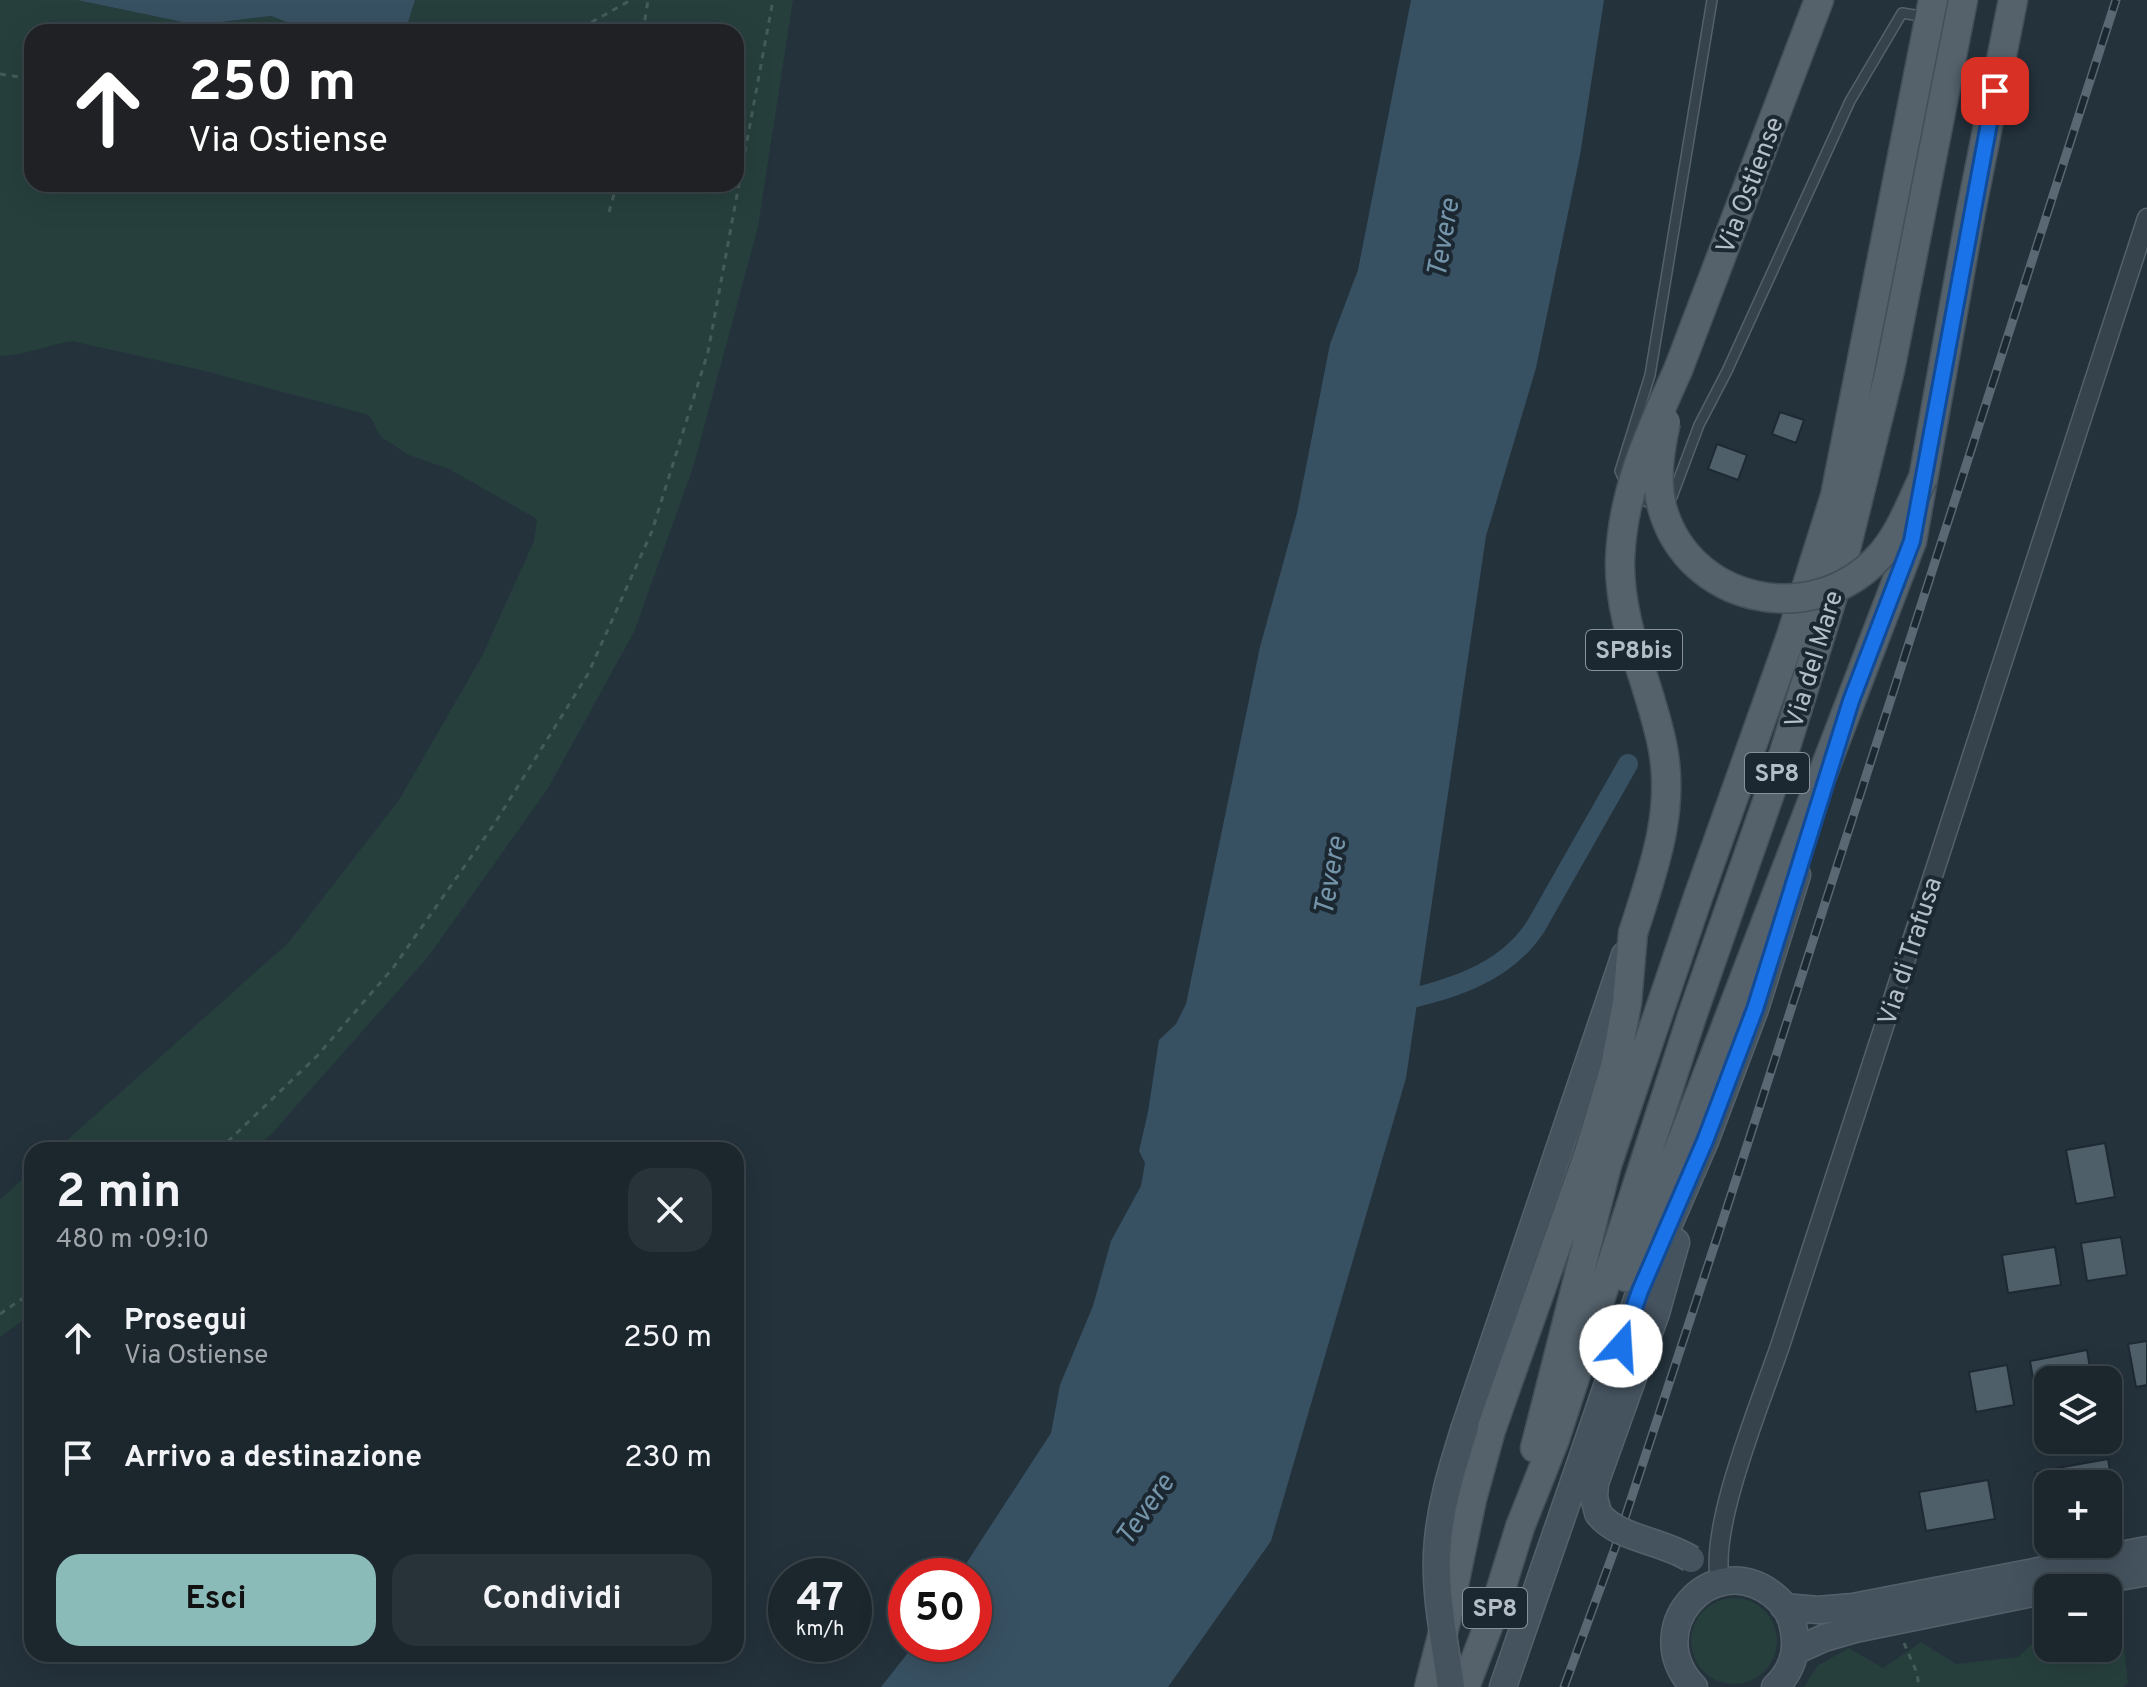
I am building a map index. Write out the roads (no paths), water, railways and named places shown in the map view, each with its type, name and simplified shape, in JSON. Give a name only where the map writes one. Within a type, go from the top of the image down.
[{"type":"main road","name":"Via Ostiense","points":[[1678,370],[1819,0]]},
{"type":"main road","name":"Via del Mare","points":[[1465,1687],[1495,1608],[1520,1527],[1555,1439],[1692,1016],[1782,759],[1847,550],[1890,370],[1963,0]]},
{"type":"main road","points":[[1555,1439],[1669,1175],[1912,541],[1971,211],[2013,0]]},
{"type":"main road","name":"Via del Mare","points":[[1520,1527],[1546,1401],[1607,1165],[1791,636],[1832,506],[1932,9]]},
{"type":"main road","points":[[1678,370],[1660,453],[1662,506],[1687,553],[1710,575],[1736,590],[1770,599],[1793,599],[1817,596],[1847,583],[1877,560],[1892,541],[1923,478]]},
{"type":"main road","name":"SP8bis","points":[[1451,1687],[1437,1582],[1443,1501],[1508,1297],[1661,843],[1667,779],[1658,724],[1625,615],[1621,547],[1627,501],[1639,459],[1678,370]]},
{"type":"main road","points":[[1503,1687],[1640,1291],[1705,1141],[1755,1009],[1851,701]]},
{"type":"main road","points":[[1429,1687],[1482,1459],[1593,1139],[1618,1056],[1627,1003],[1633,933]]},
{"type":"main road","points":[[1705,1141],[1656,1313],[1595,1483],[1594,1497],[1598,1513],[1609,1526],[1670,1547],[1691,1559],[1718,1584]]},
{"type":"main road","points":[[1784,1607],[1818,1610],[1853,1607],[2147,1550]]},
{"type":"main road","points":[[2122,1576],[2147,1572]]},
{"type":"main road","points":[[1694,1687],[1676,1660],[1675,1629],[1678,1619],[1696,1594],[1718,1584],[1751,1583],[1770,1592],[1784,1607],[1794,1628],[1795,1651],[1790,1668],[1775,1687]]},
{"type":"main road","points":[[1795,1651],[1839,1633],[2034,1593]]},
{"type":"street","name":"Via di Trafusa","points":[[1718,1584],[1717,1559],[1728,1501],[2147,218]]},
{"type":"lane","points":[[1712,0],[1650,375],[1620,471],[1630,494],[1652,504],[1672,497],[1699,425],[1727,371],[1850,101],[1902,13],[1932,9]]},
{"type":"water","points":[[77,0],[415,0],[408,24],[292,24],[271,16],[192,24]]},
{"type":"water","name":"Tevere","points":[[1411,0],[1604,0],[1580,155],[1536,368],[1486,536],[1406,1078],[1271,1541],[1168,1687],[881,1687],[901,1662],[992,1662],[992,1558],[970,1558],[1051,1433],[1060,1385],[1093,1306],[1111,1241],[1141,1186],[1145,1163],[1139,1151],[1159,1040],[1176,1024],[1186,1004],[1260,647],[1297,513],[1330,344],[1358,270]]},
{"type":"waterway","points":[[1392,1003],[1433,993],[1473,978],[1491,969],[1523,943],[1536,926],[1628,764]]},
{"type":"railway","points":[[1564,1687],[1615,1548],[1735,1183],[2116,0]]}]
